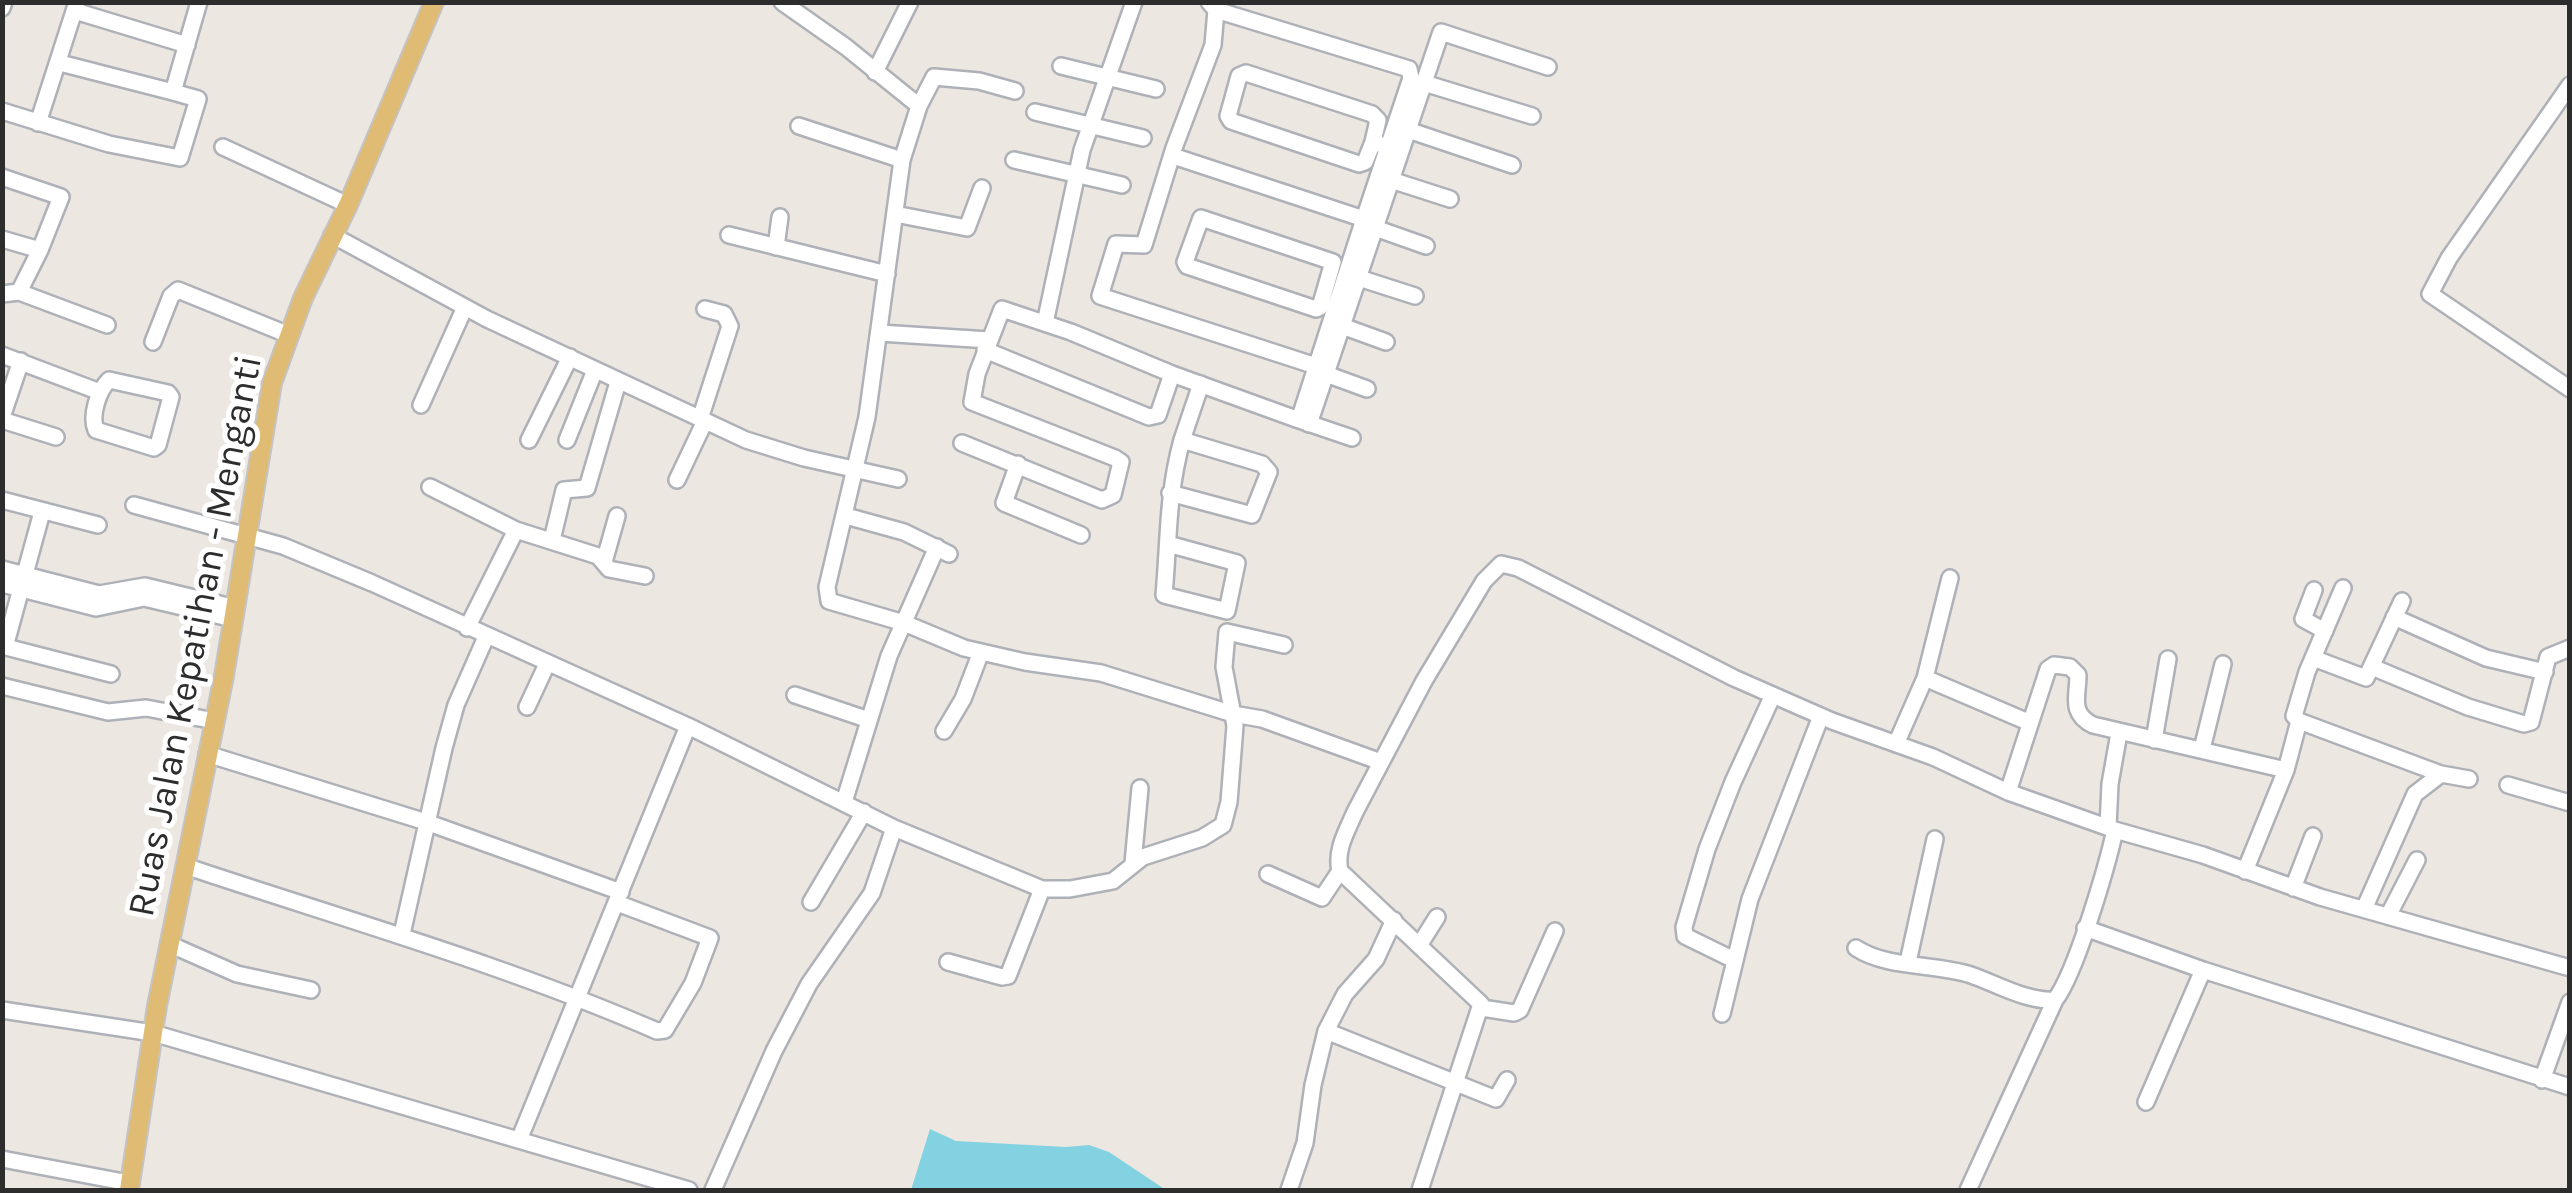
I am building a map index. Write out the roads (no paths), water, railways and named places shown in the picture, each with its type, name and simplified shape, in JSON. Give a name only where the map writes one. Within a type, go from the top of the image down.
[{"type":"main road","name":"Ruas Jalan Kepatihan - Menganti","points":[[129,1186],[153,1033],[234,614],[272,383],[289,335],[434,2]]},
{"type":"street","points":[[173,92],[199,2]]},
{"type":"street","points":[[782,2],[919,106]]},
{"type":"street","points":[[875,72],[910,2]]},
{"type":"street","points":[[1045,323],[1076,174],[1134,2]]},
{"type":"street","points":[[1304,422],[1321,370],[1359,278],[1380,144],[1378,120],[1372,114],[1246,73],[1239,76],[1228,116],[1231,121],[1359,164],[1380,144],[1411,78],[1410,69],[1212,6],[1213,45],[1146,243],[1116,244],[1100,296],[1321,370],[1368,389]]},
{"type":"street","points":[[38,123],[76,7],[186,45]]},
{"type":"street","points":[[1321,370],[1333,289],[1330,260],[1201,218],[1184,262],[1187,266],[1316,309],[1333,289],[1392,180],[1441,32],[1548,67]]},
{"type":"street","points":[[2,111],[109,144],[180,158],[198,99],[60,64]]},
{"type":"street","points":[[1060,66],[1156,89]]},
{"type":"street","points":[[1015,91],[979,80],[938,76],[926,87],[919,106],[902,160],[880,333],[846,516],[828,586],[829,601],[904,623],[981,652],[1101,673],[1233,714],[1262,719],[1381,762]]},
{"type":"street","points":[[1424,83],[1532,116]]},
{"type":"street","points":[[2570,86],[2449,258],[2430,294],[2570,389]]},
{"type":"street","points":[[1035,112],[1143,138]]},
{"type":"street","points":[[799,126],[902,160]]},
{"type":"street","points":[[1408,130],[1512,165]]},
{"type":"street","points":[[223,147],[348,205]]},
{"type":"street","points":[[1173,156],[1426,246]]},
{"type":"street","points":[[1014,160],[1122,185]]},
{"type":"street","points":[[2,177],[61,197],[40,250],[11,293],[108,325]]},
{"type":"street","points":[[1392,180],[1450,199]]},
{"type":"street","points":[[895,214],[967,228],[982,188]]},
{"type":"street","points":[[776,247],[780,217]]},
{"type":"street","points":[[332,235],[465,308],[746,440],[898,478]]},
{"type":"street","points":[[729,235],[887,274]]},
{"type":"street","points":[[2,239],[40,250]]},
{"type":"street","points":[[1359,278],[1415,296]]},
{"type":"street","points":[[153,342],[178,290],[289,335]]},
{"type":"street","points":[[421,406],[465,308]]},
{"type":"street","points":[[677,480],[702,420],[730,326],[724,314],[705,309]]},
{"type":"street","points":[[962,442],[1102,500],[1112,495],[1121,469],[1121,462],[1115,458],[972,402],[987,345],[1002,309],[1352,438]]},
{"type":"street","points":[[1342,326],[1386,342]]},
{"type":"street","points":[[880,333],[987,345],[1149,417],[1158,415],[1174,374]]},
{"type":"street","points":[[2,355],[100,392]]},
{"type":"street","points":[[530,440],[570,358]]},
{"type":"street","points":[[21,361],[2,419],[56,438]]},
{"type":"street","points":[[566,440],[595,370]]},
{"type":"street","points":[[109,380],[168,394],[172,402],[158,445],[148,448],[96,430],[93,420],[100,392],[109,380]]},
{"type":"street","points":[[552,540],[564,489],[587,488],[618,382]]},
{"type":"street","points":[[1168,544],[1237,563],[1228,610],[1164,595],[1166,518],[1197,383]]},
{"type":"street","points":[[1170,493],[1252,515],[1269,472],[1266,466],[1182,440]]},
{"type":"street","points":[[1018,464],[1004,503],[1080,535]]},
{"type":"street","points":[[430,487],[516,530],[598,556],[609,569],[645,576]]},
{"type":"street","points":[[2,500],[98,526]]},
{"type":"street","points":[[134,504],[283,546],[372,583],[688,726],[894,828],[1042,889],[1070,889],[1113,881],[1133,863],[1158,851],[1218,831],[1226,818],[1235,726],[1224,667],[1227,632],[1284,645]]},
{"type":"street","points":[[42,512],[4,647],[112,674]]},
{"type":"street","points":[[604,562],[617,516]]},
{"type":"street","points":[[844,802],[882,675],[904,623],[943,550],[904,532],[846,516]]},
{"type":"street","points":[[467,628],[516,530]]},
{"type":"street","points":[[1420,1190],[1481,1004],[1340,871],[1338,863],[1345,834],[1381,762],[1484,581],[1501,564],[1531,574],[1637,630],[1821,716],[1933,757],[2008,792],[2364,910],[2570,968]]},
{"type":"street","points":[[2,569],[24,583]]},
{"type":"street","points":[[1896,744],[1924,678],[1950,578]]},
{"type":"street","points":[[2,584],[24,583],[130,596],[145,586],[166,596],[234,614]]},
{"type":"street","points":[[2343,588],[2294,716],[2441,774],[2470,779]]},
{"type":"street","points":[[2314,590],[2303,619],[2325,631]]},
{"type":"street","points":[[2313,658],[2362,679],[2368,677],[2402,601]]},
{"type":"street","points":[[2394,617],[2486,658],[2544,672]]},
{"type":"street","points":[[402,934],[456,705],[486,637]]},
{"type":"street","points":[[2372,667],[2468,708],[2524,724],[2530,722],[2548,657],[2570,648]]},
{"type":"street","points":[[944,731],[963,699],[981,652]]},
{"type":"street","points":[[2154,740],[2168,659]]},
{"type":"street","points":[[526,707],[547,664]]},
{"type":"street","points":[[2008,792],[2028,722],[2048,669],[2054,664],[2063,664],[2078,674],[2075,702],[2079,716],[2119,733],[2286,770]]},
{"type":"street","points":[[2202,749],[2224,664]]},
{"type":"street","points":[[1924,678],[2028,722]]},
{"type":"street","points":[[2,686],[108,712],[146,708],[214,721]]},
{"type":"street","points":[[1734,960],[1685,936],[1684,928],[1698,873],[1773,694]]},
{"type":"street","points":[[794,696],[869,720]]},
{"type":"street","points":[[1722,1014],[1750,900],[1821,716]]},
{"type":"street","points":[[2244,871],[2286,770],[2299,721]]},
{"type":"street","points":[[519,1140],[688,726]]},
{"type":"street","points":[[1968,1190],[2068,976],[2085,928],[2112,829],[2110,784],[2119,733]]},
{"type":"street","points":[[185,866],[402,934],[577,996],[662,1032],[693,983],[710,942],[707,935],[619,897],[426,822],[207,754]]},
{"type":"street","points":[[2364,910],[2415,794],[2441,774]]},
{"type":"street","points":[[2508,786],[2570,803]]},
{"type":"street","points":[[1133,863],[1140,788]]},
{"type":"street","points":[[811,902],[864,812]]},
{"type":"street","points":[[714,1190],[774,1051],[809,984],[872,893],[894,828]]},
{"type":"street","points":[[2294,888],[2313,836]]},
{"type":"street","points":[[1908,962],[1936,838]]},
{"type":"street","points":[[2388,916],[2417,860]]},
{"type":"street","points":[[1268,874],[1322,898],[1340,871]]},
{"type":"street","points":[[948,962],[1008,976],[1042,889]]},
{"type":"street","points":[[1420,944],[1438,917]]},
{"type":"street","points":[[1288,1190],[1306,1144],[1313,1085],[1326,1030],[1345,994],[1376,959],[1394,920]]},
{"type":"street","points":[[2085,928],[2203,970],[2570,1087]]},
{"type":"street","points":[[1482,1008],[1514,1013],[1520,1010],[1555,932]]},
{"type":"street","points":[[169,944],[237,974],[311,990]]},
{"type":"street","points":[[1856,948],[1887,960],[1968,974],[2002,988],[2055,1000]]},
{"type":"street","points":[[2146,1102],[2203,970]]},
{"type":"street","points":[[2542,1080],[2570,1002]]},
{"type":"street","points":[[2,1010],[153,1033],[690,1190]]},
{"type":"street","points":[[1326,1030],[1496,1099],[1507,1080]]},
{"type":"street","points":[[2,1159],[129,1186]]},
{"type":"water","points":[[930,1129],[956,1141],[1089,1145],[1109,1152],[1166,1190],[911,1190]]}]
